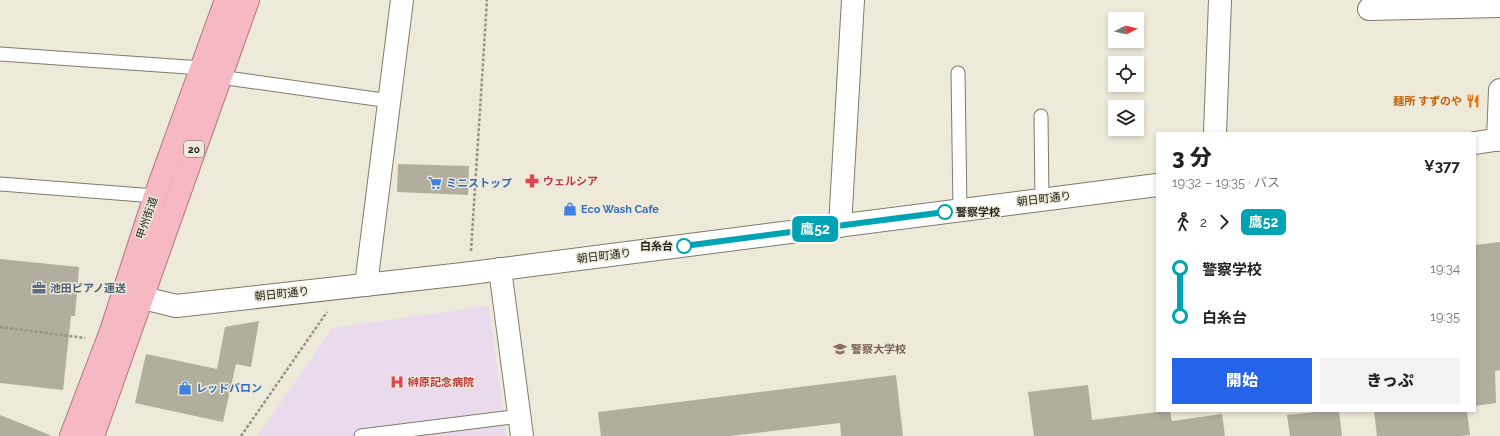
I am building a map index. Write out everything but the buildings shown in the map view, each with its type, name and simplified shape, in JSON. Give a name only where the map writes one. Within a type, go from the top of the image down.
[{"type":"highway","name":"甲州街道","points":[[71,436],[106,341],[132,295],[211,73],[226,0]]},
{"type":"highway","name":"甲州街道","points":[[93,436],[132,295],[155,196],[211,73],[248,0]]},
{"type":"street","points":[[366,285],[402,0]]},
{"type":"street","points":[[840,226],[854,0]]},
{"type":"street","points":[[1215,132],[1220,0]]},
{"type":"street","points":[[1369,9],[1500,6]]},
{"type":"street","points":[[1476,143],[1499,139],[1500,90]]},
{"type":"street","name":"朝日町通り","points":[[132,295],[176,306],[344,288],[1156,185]]},
{"type":"street","points":[[500,269],[521,426]]},
{"type":"lane","points":[[0,54],[211,73],[390,101]]},
{"type":"lane","points":[[958,73],[960,210]]},
{"type":"lane","points":[[1041,116],[1042,199]]},
{"type":"lane","points":[[0,184],[155,196]]},
{"type":"lane","points":[[361,436],[521,426]]},
{"type":"path","points":[[470,273],[486,0]]},
{"type":"path","points":[[241,436],[344,288]]},
{"type":"path","points":[[0,327],[106,341]]},
{"type":"shaded area","name":"榊原記念病院","points":[[489,306],[506,436],[258,436],[332,328]]},
{"type":"bus line","name":"鷹52","points":[[684,246],[945,212]]},
{"type":"place","name":"麺所 すずのや","points":[[1473,101]]},
{"type":"place","name":"ウェルシア","points":[[532,181]]},
{"type":"place","name":"ミニストップ","points":[[435,183]]},
{"type":"place","name":"Eco Wash Cafe","points":[[570,209]]},
{"type":"place","name":"警察学校","points":[[945,212]]},
{"type":"place","name":"白糸台","points":[[684,246]]},
{"type":"place","name":"池田ピアノ運送","points":[[39,288]]},
{"type":"place","name":"警察大学校","points":[[840,349]]},
{"type":"place","name":"榊原記念病院","points":[[397,382]]},
{"type":"place","name":"レッドバロン","points":[[185,388]]}]
